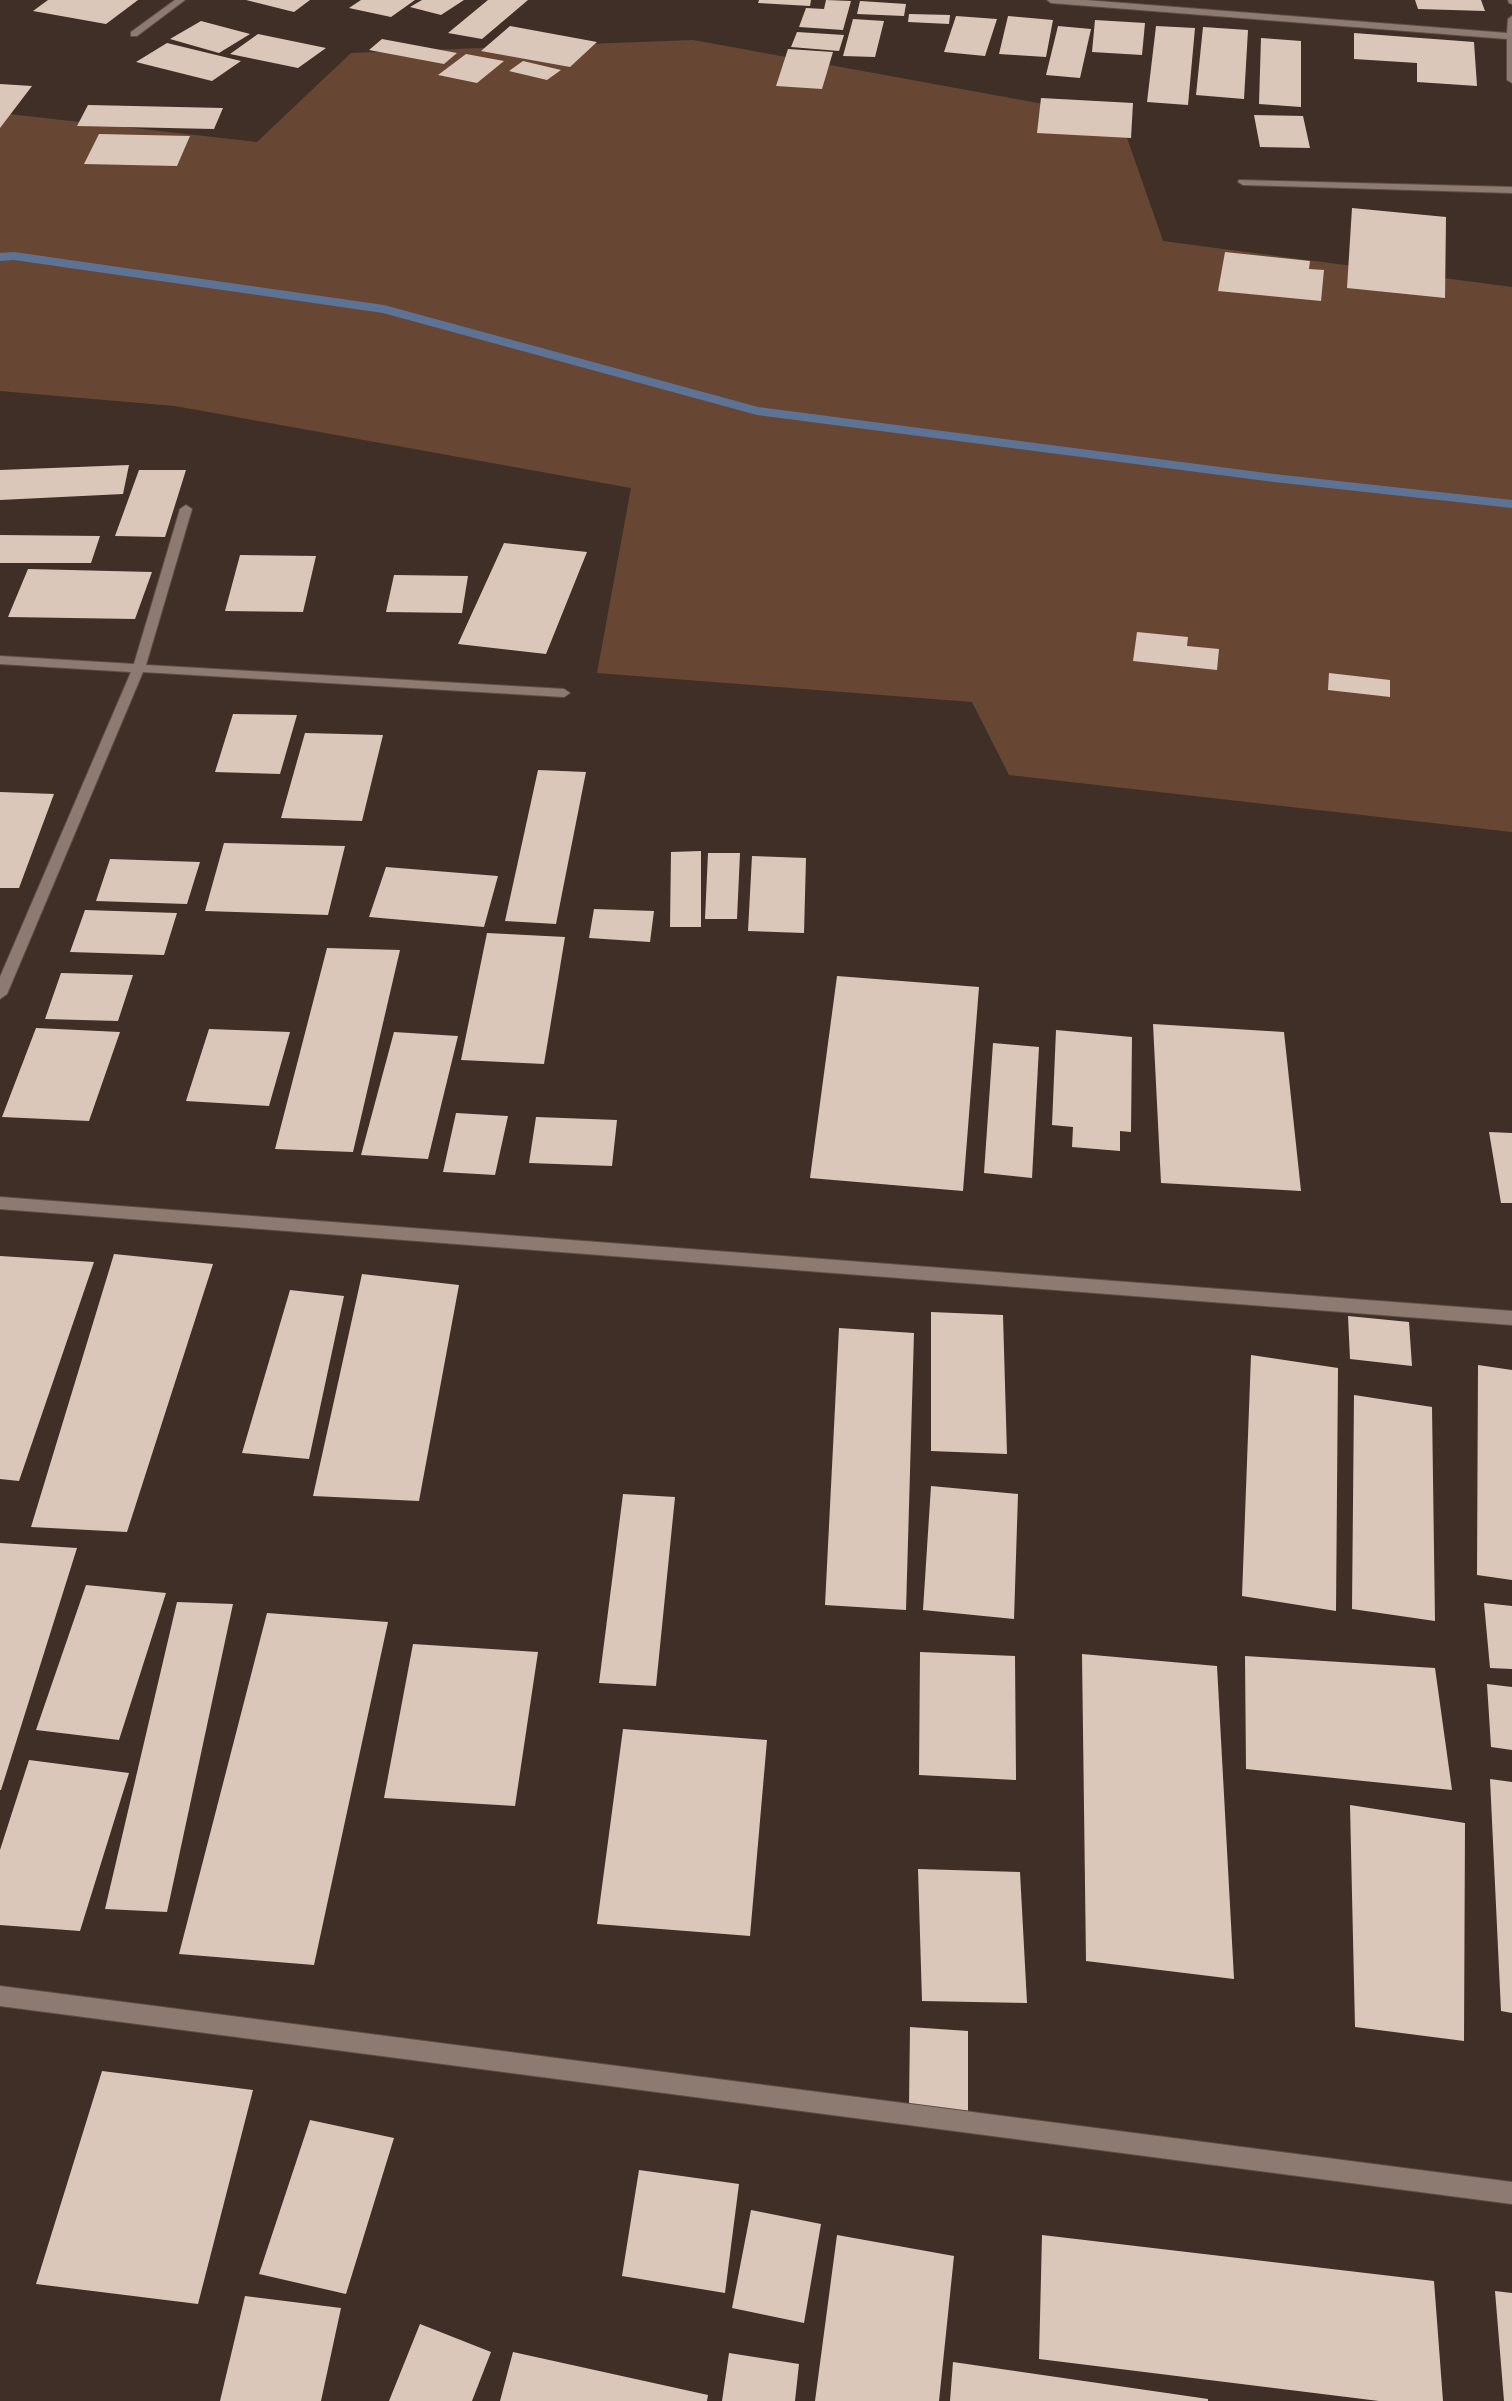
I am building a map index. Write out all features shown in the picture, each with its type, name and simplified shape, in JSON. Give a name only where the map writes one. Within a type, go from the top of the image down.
[{"type":"street","points":[[134,34],[181,0]]},
{"type":"street","points":[[1051,0],[1510,36]]},
{"type":"street","points":[[1512,19],[1512,80]]},
{"type":"street","points":[[1243,182],[1512,190]]},
{"type":"street","points":[[0,994],[139,667],[186,509]]},
{"type":"street","points":[[0,660],[564,693]]},
{"type":"street","points":[[0,1203],[1512,1318]]},
{"type":"street","points":[[0,1996],[1512,2193]]},
{"type":"shaded area","points":[[693,40],[1120,118],[1163,241],[1512,287],[1512,832],[1009,775],[972,702],[597,673],[631,488],[175,406],[0,391],[0,113],[257,142],[351,53]]},
{"type":"building","points":[[48,0],[138,0],[106,24],[33,11]]},
{"type":"building","points":[[246,0],[310,0],[294,12]]},
{"type":"building","points":[[361,0],[415,0],[391,17],[349,8]]},
{"type":"building","points":[[422,0],[464,0],[441,15],[410,7]]},
{"type":"building","points":[[488,0],[528,0],[482,39],[448,33]]},
{"type":"building","points":[[759,0],[811,0],[810,6],[758,3]]},
{"type":"building","points":[[826,0],[851,1],[843,30],[799,27],[806,8],[824,9]]},
{"type":"building","points":[[1415,0],[1481,0],[1485,11],[1418,9]]},
{"type":"building","points":[[860,1],[906,4],[904,16],[857,14]]},
{"type":"building","points":[[909,14],[950,15],[949,24],[908,22]]},
{"type":"building","points":[[956,16],[997,19],[985,56],[944,52]]},
{"type":"building","points":[[1008,16],[1053,20],[1046,57],[999,54]]},
{"type":"building","points":[[853,19],[884,21],[875,57],[843,56]]},
{"type":"building","points":[[1095,20],[1145,23],[1142,55],[1092,52]]},
{"type":"building","points":[[201,21],[250,34],[219,53],[170,39]]},
{"type":"building","points":[[510,26],[597,42],[570,67],[481,51]]},
{"type":"building","points":[[1058,26],[1091,29],[1080,78],[1046,75]]},
{"type":"building","points":[[1156,26],[1195,28],[1188,105],[1147,102]]},
{"type":"building","points":[[1203,27],[1248,30],[1244,99],[1196,95]]},
{"type":"building","points":[[797,32],[844,35],[839,51],[791,47]]},
{"type":"building","points":[[1354,33],[1474,42],[1477,86],[1417,82],[1417,63],[1354,59]]},
{"type":"building","points":[[258,34],[326,48],[298,68],[230,54]]},
{"type":"building","points":[[1261,38],[1301,41],[1301,107],[1259,104]]},
{"type":"building","points":[[382,39],[457,53],[444,64],[369,50]]},
{"type":"building","points":[[167,43],[241,61],[212,81],[136,62]]},
{"type":"building","points":[[788,49],[833,52],[822,89],[776,86]]},
{"type":"building","points":[[466,54],[504,61],[477,83],[438,75]]},
{"type":"building","points":[[523,61],[561,70],[547,80],[509,71]]},
{"type":"building","points":[[0,84],[32,86],[0,128]]},
{"type":"building","points":[[1041,98],[1133,103],[1131,138],[1037,133]]},
{"type":"building","points":[[88,105],[223,108],[214,129],[77,126]]},
{"type":"building","points":[[1254,115],[1303,116],[1310,148],[1260,147]]},
{"type":"building","points":[[99,134],[190,136],[177,166],[84,164]]},
{"type":"building","points":[[1352,208],[1446,217],[1445,298],[1347,288]]},
{"type":"building","points":[[1225,252],[1310,261],[1309,269],[1324,270],[1321,301],[1218,291]]},
{"type":"building","points":[[129,465],[123,494],[0,500],[0,470]]},
{"type":"building","points":[[139,470],[186,470],[165,537],[115,536]]},
{"type":"building","points":[[0,535],[100,536],[91,563],[0,563]]},
{"type":"building","points":[[504,543],[587,552],[546,654],[458,644]]},
{"type":"building","points":[[240,555],[316,556],[303,612],[225,611]]},
{"type":"building","points":[[28,569],[152,572],[135,619],[8,617]]},
{"type":"building","points":[[394,575],[468,576],[462,613],[386,612]]},
{"type":"building","points":[[1137,632],[1188,637],[1187,646],[1219,649],[1217,670],[1133,661]]},
{"type":"building","points":[[1329,673],[1390,680],[1390,697],[1328,690]]},
{"type":"building","points":[[233,714],[297,715],[280,774],[215,772]]},
{"type":"building","points":[[305,733],[383,735],[362,821],[281,818]]},
{"type":"building","points":[[538,770],[586,772],[556,924],[505,921]]},
{"type":"building","points":[[0,792],[54,794],[19,888],[0,888]]},
{"type":"building","points":[[224,843],[345,846],[328,915],[205,911]]},
{"type":"building","points":[[701,851],[701,927],[670,927],[671,852]]},
{"type":"building","points":[[708,853],[740,853],[737,919],[705,919]]},
{"type":"building","points":[[752,856],[806,858],[804,933],[748,931]]},
{"type":"building","points":[[110,859],[200,862],[187,904],[96,901]]},
{"type":"building","points":[[386,867],[498,876],[484,927],[369,917]]},
{"type":"building","points":[[594,909],[654,911],[650,942],[589,938]]},
{"type":"building","points":[[85,910],[177,913],[164,955],[70,952]]},
{"type":"building","points":[[487,933],[565,937],[544,1064],[461,1060]]},
{"type":"building","points":[[327,948],[400,950],[353,1152],[275,1149]]},
{"type":"building","points":[[61,973],[133,975],[118,1021],[45,1019]]},
{"type":"building","points":[[837,976],[979,987],[963,1191],[810,1178]]},
{"type":"building","points":[[1153,1024],[1284,1032],[1301,1191],[1161,1183]]},
{"type":"building","points":[[36,1028],[120,1032],[89,1121],[2,1117]]},
{"type":"building","points":[[209,1029],[290,1032],[269,1106],[186,1101]]},
{"type":"building","points":[[1056,1030],[1132,1037],[1131,1132],[1120,1131],[1120,1151],[1072,1147],[1073,1127],[1052,1125]]},
{"type":"building","points":[[394,1032],[458,1036],[428,1159],[361,1155]]},
{"type":"building","points":[[993,1043],[1039,1047],[1032,1178],[984,1173]]},
{"type":"building","points":[[456,1113],[508,1116],[495,1175],[443,1172]]},
{"type":"building","points":[[536,1117],[617,1120],[612,1166],[529,1163]]},
{"type":"building","points":[[1489,1132],[1512,1133],[1512,1203],[1501,1203]]},
{"type":"building","points":[[114,1254],[213,1264],[127,1532],[31,1527]]},
{"type":"building","points":[[0,1256],[94,1262],[19,1481],[0,1479]]},
{"type":"building","points":[[362,1274],[459,1285],[419,1501],[313,1496]]},
{"type":"building","points":[[290,1290],[344,1296],[309,1459],[242,1453]]},
{"type":"building","points":[[931,1312],[1003,1315],[1007,1454],[931,1451]]},
{"type":"building","points":[[1348,1316],[1409,1322],[1412,1366],[1350,1359]]},
{"type":"building","points":[[839,1328],[914,1333],[906,1610],[825,1605]]},
{"type":"building","points":[[1251,1355],[1338,1368],[1336,1611],[1242,1596]]},
{"type":"building","points":[[1478,1365],[1512,1370],[1512,1580],[1477,1575]]},
{"type":"building","points":[[1354,1395],[1432,1407],[1435,1621],[1352,1609]]},
{"type":"building","points":[[931,1486],[1018,1494],[1014,1619],[923,1610]]},
{"type":"building","points":[[623,1494],[675,1497],[656,1686],[599,1683]]},
{"type":"building","points":[[0,1543],[77,1548],[1,1790],[0,1790]]},
{"type":"building","points":[[86,1585],[166,1593],[119,1740],[36,1730]]},
{"type":"building","points":[[177,1602],[233,1604],[167,1912],[105,1909]]},
{"type":"building","points":[[1484,1603],[1512,1606],[1512,1669],[1490,1668]]},
{"type":"building","points":[[267,1613],[388,1622],[314,1965],[179,1954]]},
{"type":"building","points":[[413,1644],[538,1652],[515,1806],[384,1798]]},
{"type":"building","points":[[920,1652],[1015,1656],[1016,1780],[919,1775]]},
{"type":"building","points":[[1082,1654],[1217,1666],[1234,1979],[1086,1961]]},
{"type":"building","points":[[1245,1656],[1435,1668],[1452,1790],[1246,1769]]},
{"type":"building","points":[[1487,1684],[1512,1687],[1512,1750],[1491,1747]]},
{"type":"building","points":[[623,1729],[767,1740],[750,1936],[597,1924]]},
{"type":"building","points":[[29,1760],[129,1773],[80,1931],[0,1925],[0,1850]]},
{"type":"building","points":[[1490,1779],[1512,1782],[1512,2013],[1501,2011]]},
{"type":"building","points":[[1350,1805],[1465,1823],[1464,2041],[1355,2027]]},
{"type":"building","points":[[918,1869],[1020,1872],[1027,2003],[922,2001]]},
{"type":"building","points":[[910,2027],[968,2031],[968,2111],[909,2106]]},
{"type":"building","points":[[102,2071],[253,2090],[198,2304],[36,2284]]},
{"type":"building","points":[[310,2120],[394,2138],[346,2294],[259,2274]]},
{"type":"building","points":[[639,2170],[739,2184],[725,2293],[622,2276]]},
{"type":"building","points":[[751,2210],[821,2224],[804,2323],[732,2308]]},
{"type":"building","points":[[837,2235],[954,2256],[939,2401],[815,2401]]},
{"type":"building","points":[[1042,2235],[1434,2281],[1443,2401],[1379,2401],[1039,2359]]},
{"type":"building","points":[[1495,2291],[1512,2293],[1512,2401],[1504,2401]]},
{"type":"building","points":[[245,2296],[341,2308],[321,2401],[220,2401]]},
{"type":"building","points":[[420,2324],[491,2352],[472,2401],[389,2401]]},
{"type":"building","points":[[513,2352],[708,2395],[707,2401],[500,2401]]},
{"type":"building","points":[[729,2353],[799,2364],[795,2401],[722,2401]]},
{"type":"building","points":[[953,2362],[1208,2399],[1208,2401],[950,2401]]},
{"type":"waterway","points":[[0,257],[14,256],[384,309],[757,411],[1274,478],[1512,504]]}]
